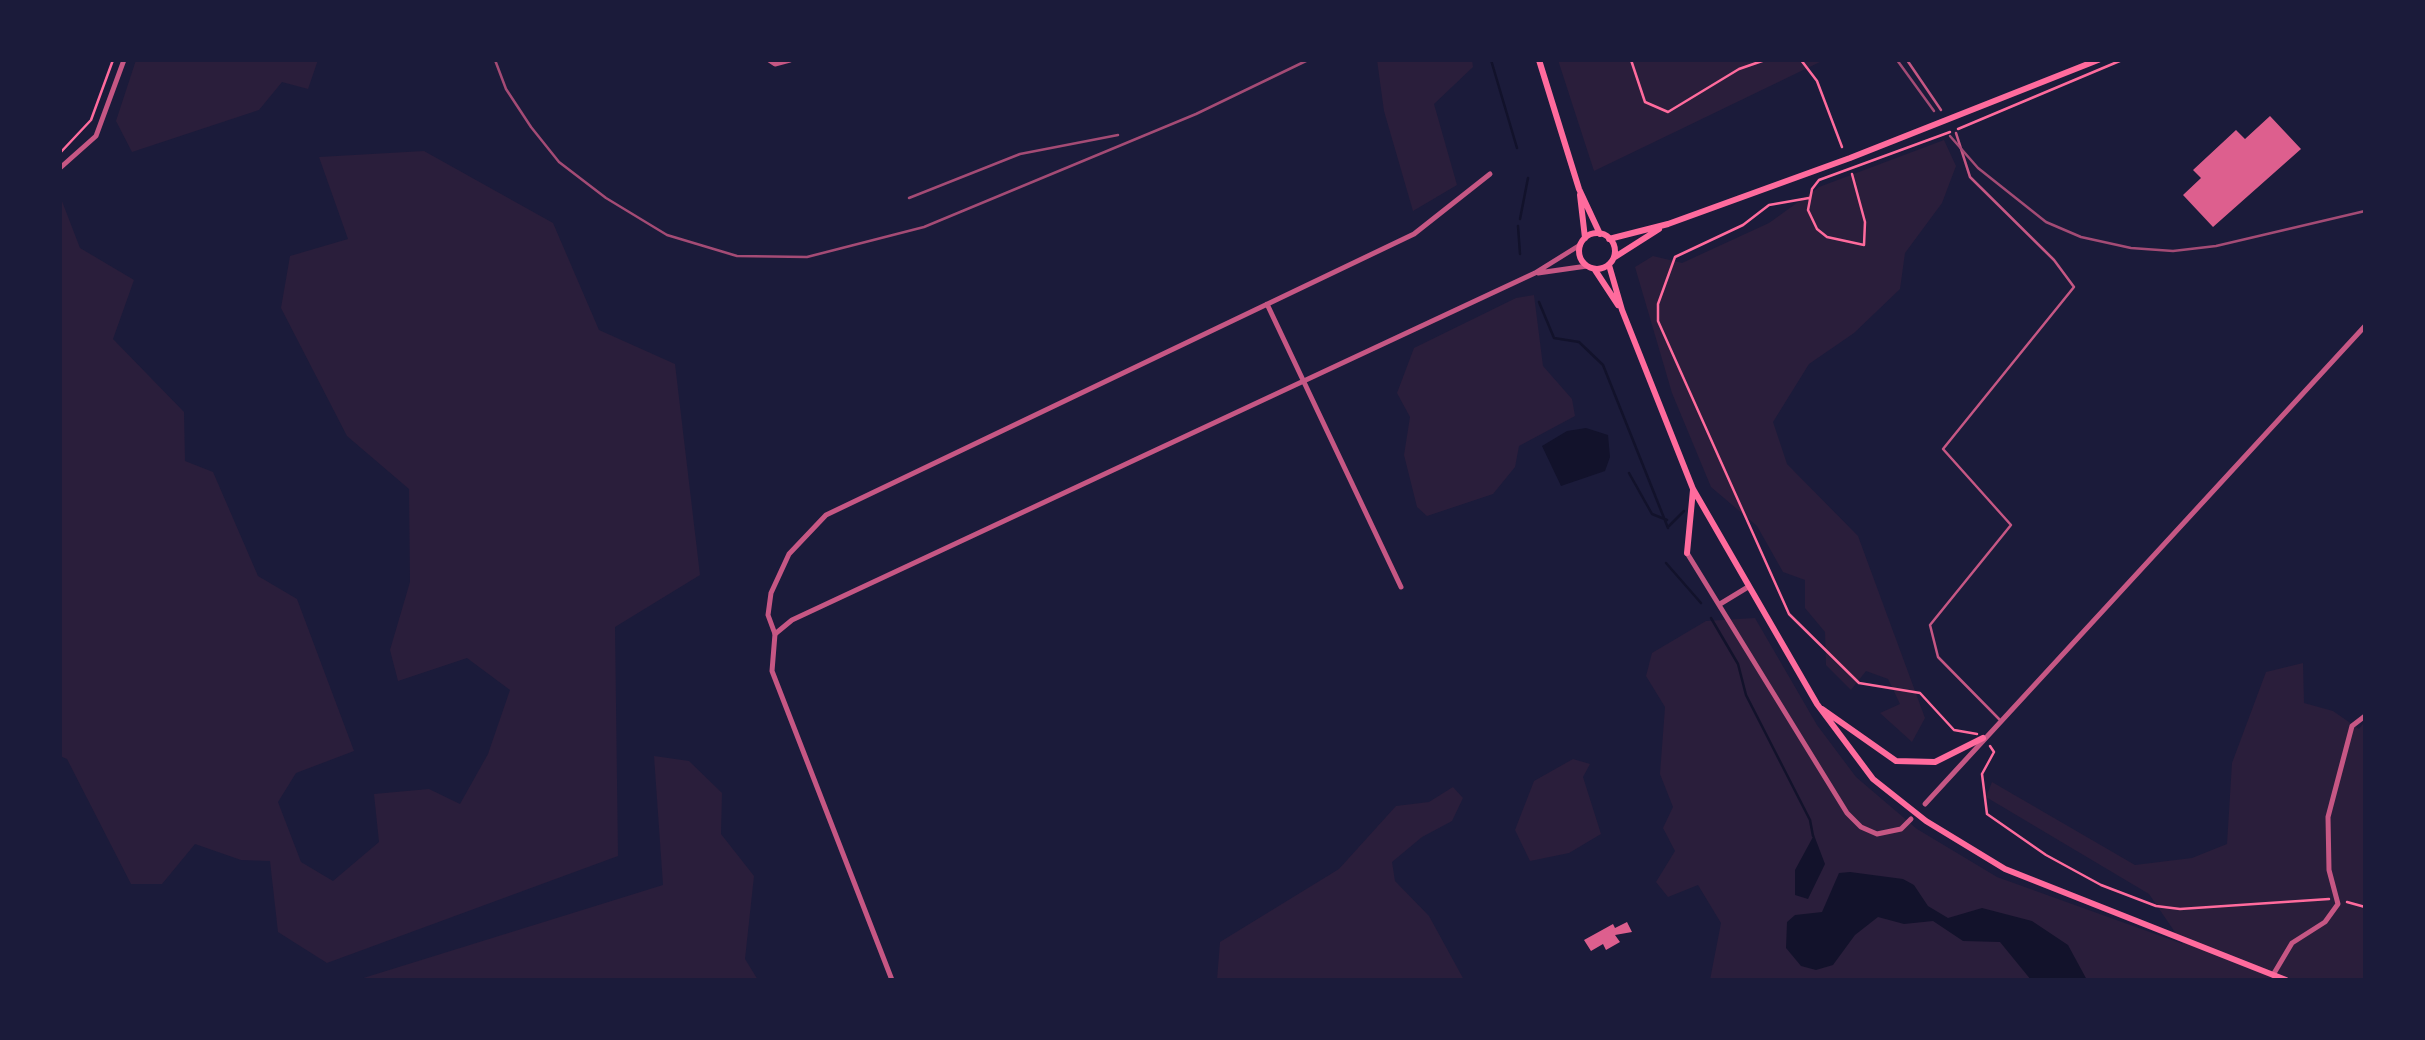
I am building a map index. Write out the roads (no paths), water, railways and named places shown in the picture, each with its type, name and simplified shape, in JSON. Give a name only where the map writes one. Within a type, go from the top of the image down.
[{"type":"main road","points":[[1539,60],[1579,189],[1600,234],[1610,239],[1668,224],[1958,118],[2098,60]]},
{"type":"main road","points":[[1579,189],[1579,253],[1622,310]]},
{"type":"main road","points":[[1591,268],[1612,261],[1668,224]]},
{"type":"main road","points":[[1582,242],[1600,234]]},
{"type":"main road","points":[[1610,239],[1622,310],[1693,489],[1816,704],[1873,779],[1955,841],[2005,869],[2286,980]]},
{"type":"main road","points":[[1687,553],[1693,489]]},
{"type":"main road","points":[[1816,704],[1896,760],[1935,762],[1983,738]]},
{"type":"street","points":[[60,168],[96,136],[124,60]]},
{"type":"street","points":[[769,60],[774,64],[790,60]]},
{"type":"street","points":[[892,980],[776,682],[770,650],[775,634],[768,607],[782,566],[809,528],[826,515],[1426,228],[1490,174]]},
{"type":"street","points":[[775,634],[792,620],[1534,273],[1582,242]]},
{"type":"street","points":[[1534,273],[1591,268]]},
{"type":"street","points":[[1267,304],[1401,587]]},
{"type":"street","points":[[1925,804],[1999,719],[2365,326]]},
{"type":"street","points":[[1687,553],[1847,812],[1861,827],[1877,834],[1901,829],[1911,819]]},
{"type":"street","points":[[1719,604],[1748,587]]},
{"type":"street","points":[[2273,975],[2286,950],[2324,922],[2338,900],[2327,859],[2328,818],[2352,726],[2365,716]]},
{"type":"lane","points":[[1907,60],[1941,110]]},
{"type":"lane","points":[[1956,134],[1970,178],[2054,260],[2074,287],[1942,450],[2011,525],[1930,625],[1938,657],[1999,719]]},
{"type":"waterway","points":[[1491,60],[1517,148]]},
{"type":"waterway","points":[[1520,219],[1528,178]]},
{"type":"waterway","points":[[1518,226],[1520,254]]},
{"type":"waterway","points":[[1539,302],[1554,338],[1579,342],[1603,365],[1668,528]]},
{"type":"waterway","points":[[1629,473],[1652,514],[1667,520]]},
{"type":"waterway","points":[[1669,526],[1684,511]]},
{"type":"waterway","points":[[1666,563],[1701,603]]},
{"type":"waterway","points":[[1711,618],[1738,664],[1746,695],[1810,820],[1813,836]]},
{"type":"railway","points":[[495,60],[506,89],[559,162],[606,198],[667,235],[737,256],[807,257],[924,227],[1196,114],[1308,60]]},
{"type":"railway","points":[[1897,60],[1934,111]]},
{"type":"railway","points":[[909,198],[1020,154],[1118,135]]},
{"type":"railway","points":[[1950,136],[1978,168],[2046,222],[2081,237],[2131,248],[2173,251],[2216,246],[2365,211]]}]
